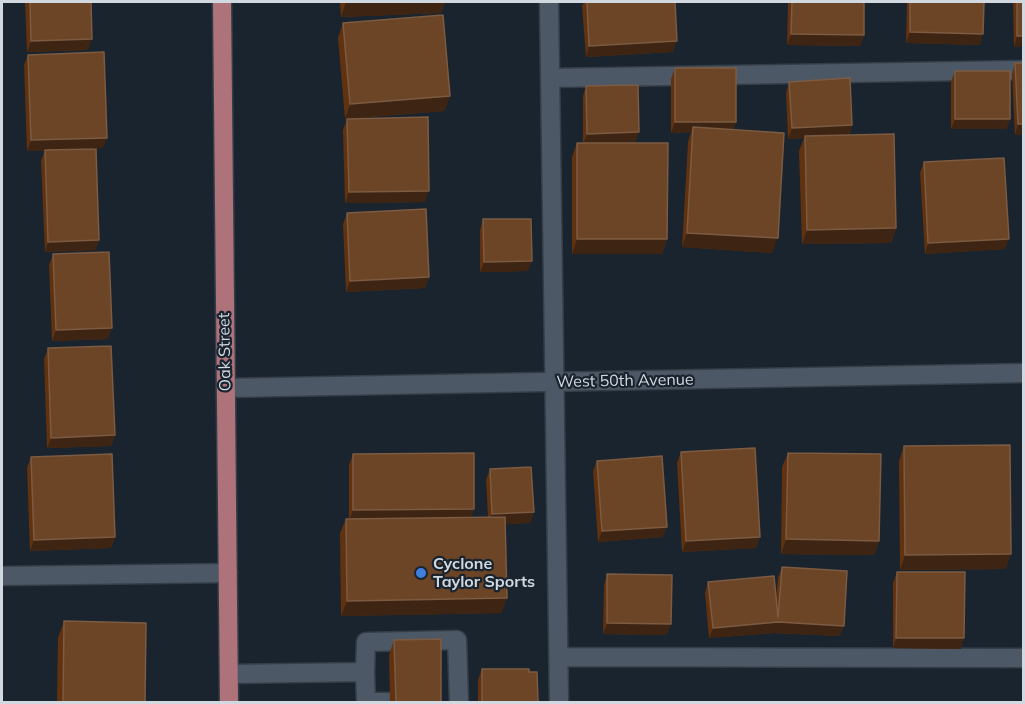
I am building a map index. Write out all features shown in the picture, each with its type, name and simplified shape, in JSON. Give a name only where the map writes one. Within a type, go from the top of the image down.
[{"type":"main road","name":"Oak Street","points":[[222,2],[230,702]]},
{"type":"street","points":[[549,2],[559,702]]},
{"type":"street","points":[[550,78],[1023,70]]},
{"type":"street","name":"West 50th Avenue","points":[[226,388],[1023,373]]},
{"type":"street","points":[[2,576],[228,573]]},
{"type":"street","points":[[366,702],[366,642],[457,640],[459,702],[436,700]]},
{"type":"street","points":[[560,657],[1023,658]]},
{"type":"street","points":[[229,674],[365,672]]},
{"type":"street","points":[[374,702],[390,702]]},
{"type":"building","points":[[30,2],[91,2],[92,39],[31,41]]},
{"type":"building","points":[[587,2],[675,2],[677,41],[589,46]]},
{"type":"building","points":[[792,2],[864,2],[864,35],[791,34]]},
{"type":"building","points":[[910,2],[984,2],[983,34],[910,32]]},
{"type":"building","points":[[1017,2],[1023,2],[1023,36],[1017,36]]},
{"type":"building","points":[[443,15],[450,96],[350,104],[343,23]]},
{"type":"building","points":[[104,52],[107,138],[31,140],[28,55]]},
{"type":"building","points":[[1015,63],[1023,63],[1023,124],[1018,124]]},
{"type":"building","points":[[675,68],[736,68],[736,122],[675,122]]},
{"type":"building","points":[[955,71],[1010,71],[1010,119],[955,119]]},
{"type":"building","points":[[850,78],[852,125],[792,128],[789,82]]},
{"type":"building","points":[[638,85],[639,132],[587,134],[586,86]]},
{"type":"building","points":[[428,117],[429,191],[349,192],[347,119]]},
{"type":"building","points":[[693,127],[784,133],[778,238],[687,233]]},
{"type":"building","points":[[894,134],[896,228],[807,230],[805,136]]},
{"type":"building","points":[[577,143],[668,143],[667,239],[577,239]]},
{"type":"building","points":[[96,149],[99,240],[48,242],[45,150]]},
{"type":"building","points":[[1004,158],[1009,239],[928,243],[924,162]]},
{"type":"building","points":[[426,209],[429,277],[350,281],[347,213]]},
{"type":"building","points":[[483,219],[531,219],[532,261],[484,262]]},
{"type":"building","points":[[109,252],[112,328],[56,330],[53,254]]},
{"type":"building","points":[[111,346],[115,435],[51,438],[48,348]]},
{"type":"building","points":[[1010,445],[1011,554],[905,555],[904,446]]},
{"type":"building","points":[[755,448],[760,537],[686,541],[681,452]]},
{"type":"building","points":[[474,453],[474,509],[353,510],[353,454]]},
{"type":"building","points":[[788,453],[881,454],[879,541],[786,539]]},
{"type":"building","points":[[112,454],[115,537],[34,540],[31,457]]},
{"type":"building","points":[[662,456],[667,527],[602,531],[597,461]]},
{"type":"building","points":[[531,467],[534,512],[492,514],[490,469]]},
{"type":"building","name":"Cyclone Taylor Sports","points":[[505,517],[507,598],[347,601],[346,519]]},
{"type":"building","points":[[782,567],[847,571],[844,626],[778,622],[713,628],[708,582],[774,576],[778,618]]},
{"type":"building","points":[[897,572],[965,572],[964,638],[896,638]]},
{"type":"building","points":[[607,574],[672,575],[671,624],[607,623]]},
{"type":"building","points":[[64,621],[146,623],[145,702],[63,702]]},
{"type":"building","points":[[441,639],[441,702],[396,702],[394,640]]},
{"type":"building","points":[[482,669],[529,669],[529,672],[537,672],[538,702],[482,702]]},
{"type":"place","name":"Cyclone Taylor Sports","points":[[421,573]]}]
